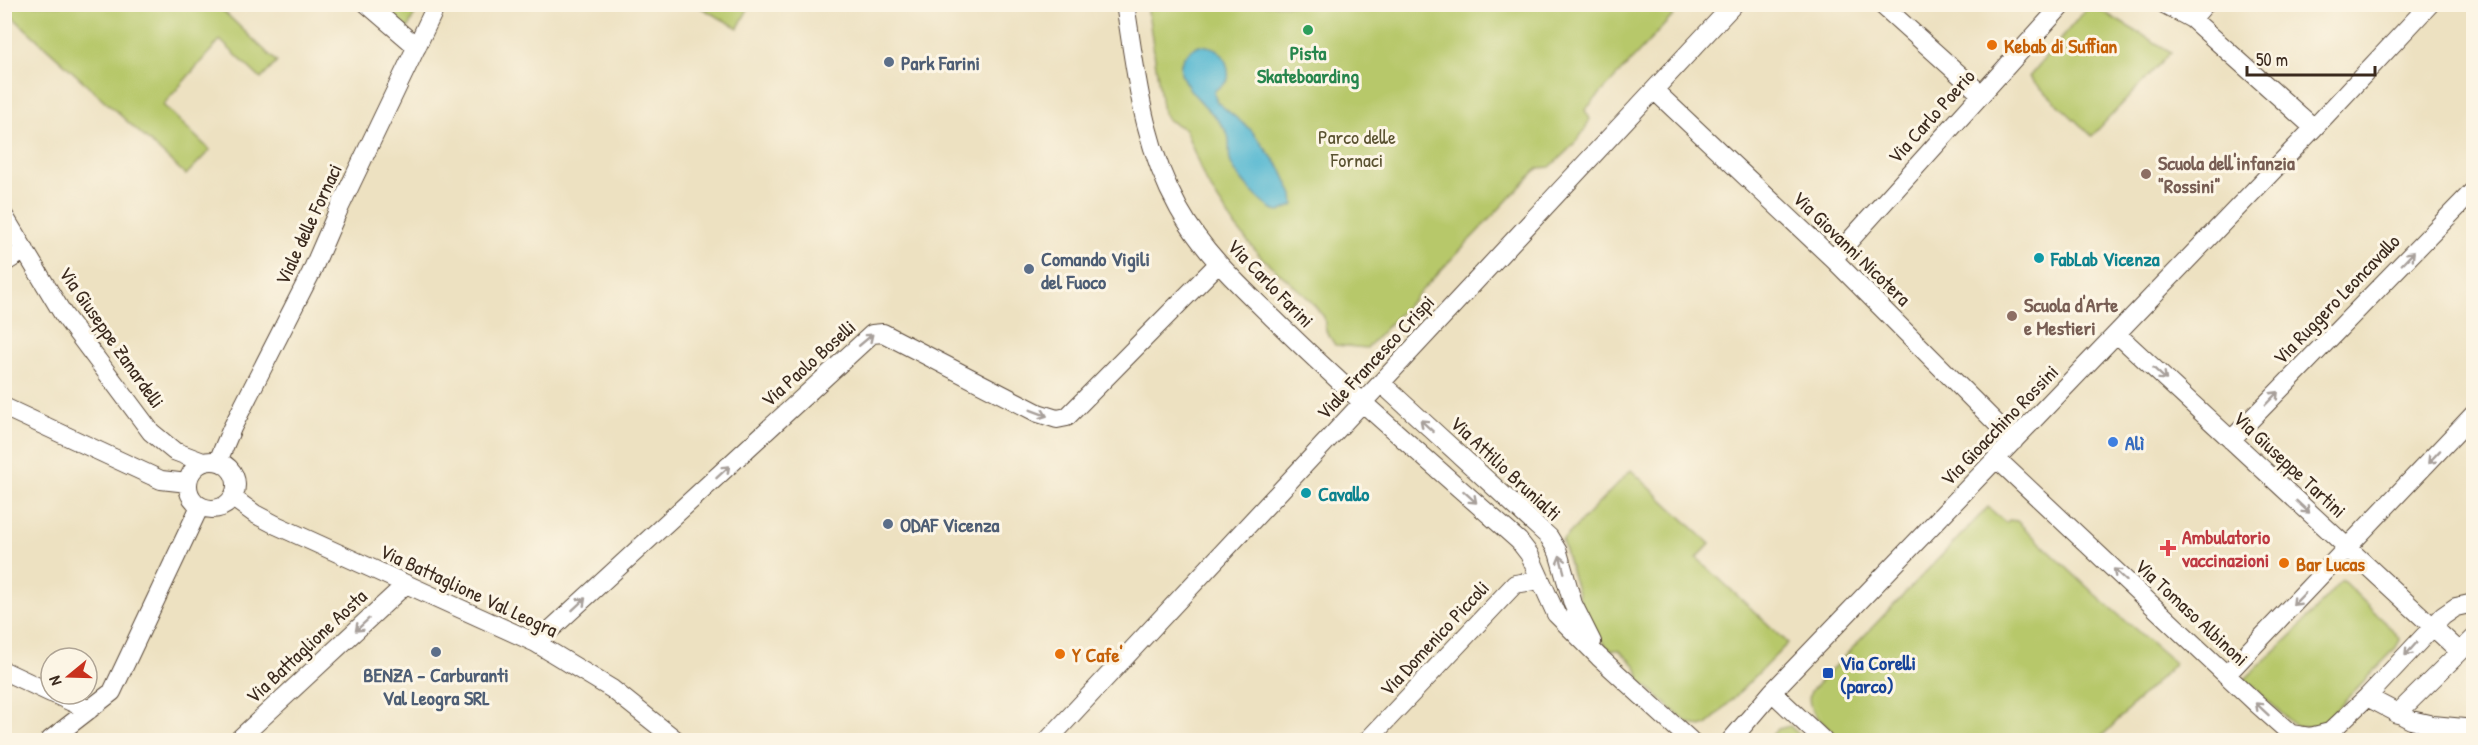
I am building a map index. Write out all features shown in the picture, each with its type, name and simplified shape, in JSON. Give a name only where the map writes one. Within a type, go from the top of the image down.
[{"type":"street","points":[[367,4],[417,47]]},
{"type":"street","name":"Viale delle Fornaci","points":[[210,462],[232,428],[311,273],[337,213],[437,4]]},
{"type":"street","name":"Via Carlo Farini","points":[[1125,4],[1143,116],[1150,145],[1179,210],[1218,264],[1303,348],[1364,402]]},
{"type":"street","name":"Viale Francesco Crispi","points":[[1048,741],[1734,4]]},
{"type":"street","points":[[1881,4],[1981,94]]},
{"type":"street","name":"Via Carlo Poerio","points":[[1833,259],[2063,4]]},
{"type":"street","points":[[2164,4],[2192,19],[2314,128]]},
{"type":"street","points":[[2192,19],[2205,4]]},
{"type":"street","name":"Via Gioacchino Rossini","points":[[1731,741],[1772,692],[2314,128],[2423,7]]},
{"type":"street","name":"Via Giovanni Nicotera","points":[[1654,90],[1833,259],[2014,441]]},
{"type":"street","name":"Via Ruggero Leoncavallo","points":[[2231,440],[2474,190]]},
{"type":"street","name":"Via Giuseppe Zanardelli","points":[[4,216],[63,314],[151,432],[174,451],[210,462]]},
{"type":"street","points":[[4,263],[25,250]]},
{"type":"street","name":"Via Paolo Boselli","points":[[536,643],[872,334],[883,333],[1038,413],[1057,419],[1067,417],[1218,264]]},
{"type":"street","name":"Via Giuseppe Tartini","points":[[2117,334],[2432,626]]},
{"type":"street","name":"Via Attilio Brunialti","points":[[1381,383],[1549,537],[1558,552],[1573,604],[1599,657]]},
{"type":"street","name":"Via Attilio Brunialti","points":[[1364,402],[1519,542],[1529,554],[1556,614],[1585,644],[1690,741]]},
{"type":"street","points":[[4,407],[161,480],[188,483]]},
{"type":"street","points":[[2226,675],[2474,414]]},
{"type":"street","name":"Via Tomaso Albinoni","points":[[1997,459],[2226,675],[2277,722],[2291,734],[2297,736],[2319,736],[2330,732],[2367,697],[2432,626],[2456,607],[2474,603]]},
{"type":"street","points":[[210,462],[228,466],[235,476],[237,487],[233,498],[218,508],[208,509],[200,506],[190,496],[188,483],[195,467],[210,462]]},
{"type":"street","name":"Via Battaglione Val Leogra","points":[[233,498],[255,514],[276,525],[536,643],[612,688],[676,741]]},
{"type":"street","points":[[50,741],[112,692],[200,506]]},
{"type":"street","name":"Via Domenico Piccoli","points":[[1368,741],[1515,584],[1540,580]]},
{"type":"street","name":"Via Battaglione Aosta","points":[[238,741],[405,585]]},
{"type":"street","points":[[1556,614],[1573,604]]},
{"type":"street","points":[[2432,626],[2460,652]]},
{"type":"street","points":[[2397,714],[2474,638]]},
{"type":"street","points":[[4,671],[39,687]]},
{"type":"street","points":[[1772,692],[1822,741]]},
{"type":"street","points":[[2367,697],[2397,714],[2433,725],[2474,729]]},
{"type":"street","points":[[80,706],[89,710]]},
{"type":"green space","points":[[750,4],[738,28],[696,5]]},
{"type":"green space","points":[[2090,4],[2171,52],[2092,136],[2029,77]]},
{"type":"green space","points":[[4,5],[217,5],[277,62],[261,79],[220,40],[163,105],[210,150],[186,175],[5,10]]},
{"type":"green space","points":[[382,5],[419,5],[407,30]]},
{"type":"green space","name":"Parco delle Fornaci","points":[[1147,5],[1683,5],[1585,110],[1590,119],[1583,133],[1573,145],[1550,167],[1538,168],[1367,348],[1335,345],[1326,331],[1324,317],[1309,299],[1261,257],[1235,226],[1205,180],[1185,129],[1168,120],[1163,113]]},
{"type":"green space","points":[[1631,470],[1710,544],[1697,558],[1788,643],[1707,725],[1701,727],[1686,722],[1641,681],[1636,666],[1619,650],[1610,650],[1588,626],[1562,541]]},
{"type":"green space","points":[[1988,507],[2006,523],[2009,520],[2017,521],[2100,599],[2175,663],[2098,740],[1842,740],[1813,712],[1809,698],[1811,691]]},
{"type":"green space","points":[[2342,580],[2391,628],[2400,640],[2395,649],[2320,726],[2296,727],[2245,679],[2293,634]]},
{"type":"green space","points":[[1790,726],[1805,740],[1767,740],[1778,729]]},
{"type":"water","points":[[1199,45],[1219,51],[1225,59],[1228,78],[1226,83],[1214,92],[1217,102],[1251,130],[1281,169],[1293,195],[1294,205],[1280,212],[1274,210],[1251,190],[1232,166],[1227,133],[1190,89],[1183,77],[1181,66],[1185,55]]},
{"type":"place","name":"Pista Skateboarding","points":[[1308,30]]},
{"type":"place","name":"Kebab di Suffian","points":[[1992,45]]},
{"type":"place","name":"Park Farini","points":[[889,62]]},
{"type":"place","name":"Scuola dell'infanzia \"Rossini\"","points":[[2146,174]]},
{"type":"place","name":"FabLab Vicenza","points":[[2039,258]]},
{"type":"place","name":"Comando Vigili del Fuoco","points":[[1029,269]]},
{"type":"place","name":"Scuola d'Arte e Mestieri","points":[[2012,316]]},
{"type":"place","name":"Alì","points":[[2113,442]]},
{"type":"place","name":"Cavallo","points":[[1306,493]]},
{"type":"place","name":"ODAF Vicenza","points":[[888,524]]},
{"type":"place","name":"Ambulatorio vaccinazioni","points":[[2168,548]]},
{"type":"place","name":"Bar Lucas","points":[[2284,563]]},
{"type":"place","name":"BENZA - Carburanti Val Leogra SRL","points":[[436,652]]},
{"type":"place","name":"Y Cafe'","points":[[1060,654]]},
{"type":"place","name":"Via Corelli (parco)","points":[[1828,673]]}]
